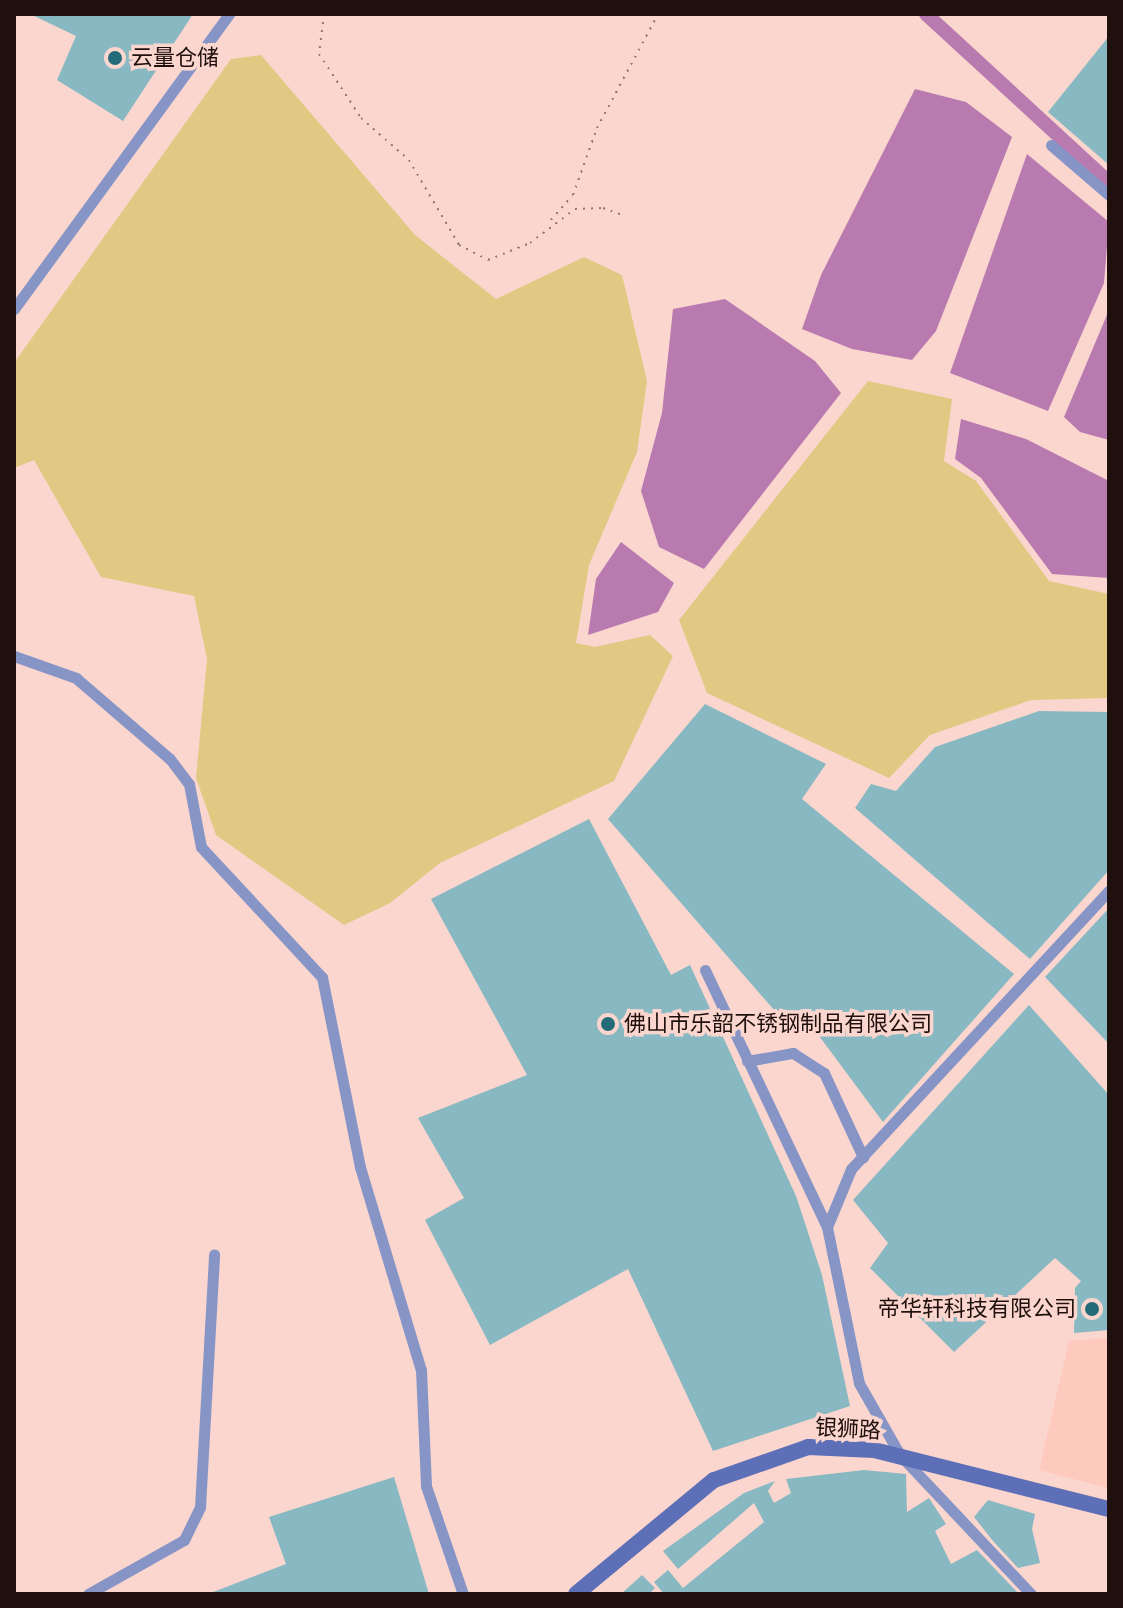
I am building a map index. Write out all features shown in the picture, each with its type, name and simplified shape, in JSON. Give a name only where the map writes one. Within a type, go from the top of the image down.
[{"type":"main road","name":"银狮路","points":[[576,1594],[714,1480],[760,1460],[808,1447],[900,1455],[1109,1509]]},
{"type":"street","points":[[14,309],[229,14]]},
{"type":"street","points":[[1051,145],[1109,195]]},
{"type":"street","points":[[14,656],[76,678],[170,759],[189,784],[201,847],[322,977],[360,1167],[421,1370],[426,1486],[463,1594]]},
{"type":"street","points":[[827,1227],[863,1157],[1109,890]]},
{"type":"street","points":[[705,970],[827,1227],[859,1383],[900,1455],[1031,1594]]},
{"type":"street","points":[[747,1061],[793,1053],[824,1073],[863,1157]]},
{"type":"street","points":[[88,1594],[184,1540],[200,1507],[214,1254]]},
{"type":"path","points":[[324,14],[319,54],[361,118],[409,160],[459,245],[488,260],[530,243],[573,195],[597,128],[658,14]]},
{"type":"path","points":[[548,224],[575,209],[622,215]]},
{"type":"shaded area","points":[[261,55],[415,235],[496,299],[584,257],[622,275],[647,381],[637,452],[589,565],[576,643],[595,647],[650,635],[673,656],[614,781],[440,863],[390,903],[344,925],[216,835],[196,778],[207,659],[194,596],[101,577],[34,460],[14,468],[14,363],[231,59]]},
{"type":"shaded area","points":[[915,89],[966,102],[1012,137],[936,331],[912,360],[852,349],[802,329],[821,275]]},
{"type":"shaded area","points":[[1027,154],[1109,222],[1104,283],[1048,411],[950,373]]},
{"type":"shaded area","points":[[725,299],[815,361],[841,393],[704,569],[659,547],[641,491],[662,413],[673,309]]},
{"type":"shaded area","points":[[1109,310],[1109,440],[1080,432],[1064,417]]},
{"type":"shaded area","points":[[868,381],[952,399],[944,461],[976,481],[1049,581],[1109,594],[1109,698],[1031,700],[930,735],[889,778],[707,693],[679,620]]},
{"type":"shaded area","points":[[961,419],[1026,439],[1109,481],[1109,578],[1052,574],[981,478],[955,459]]},
{"type":"shaded area","points":[[621,542],[674,583],[658,612],[588,635],[596,579]]},
{"type":"shaded area","points":[[1109,1338],[1109,1488],[1039,1470],[1069,1341]]},
{"type":"building","name":"云量仓储","points":[[30,14],[193,14],[123,121],[57,80],[76,36]]},
{"type":"building","points":[[1109,36],[1109,165],[1048,112]]},
{"type":"building","points":[[705,704],[826,764],[802,799],[1014,974],[883,1122],[802,1013],[788,1026],[608,819]]},
{"type":"building","points":[[1039,711],[1109,712],[1109,870],[1030,959],[855,808],[871,784],[896,791],[935,747]]},
{"type":"building","points":[[589,819],[671,975],[690,965],[796,1196],[822,1275],[850,1406],[713,1451],[628,1269],[490,1345],[425,1220],[464,1198],[418,1118],[527,1075],[431,899]]},
{"type":"building","points":[[1109,908],[1109,1044],[1045,977]]},
{"type":"building","points":[[1029,1005],[1109,1095],[1109,1330],[1074,1333],[1075,1288],[1081,1281],[1055,1258],[954,1352],[870,1268],[888,1243],[853,1200]]},
{"type":"building","points":[[864,1470],[906,1474],[907,1512],[929,1498],[946,1524],[935,1531],[951,1564],[977,1550],[1019,1594],[664,1594],[654,1582],[668,1570],[683,1588],[764,1522],[754,1503],[678,1569],[663,1551],[744,1493],[775,1481],[768,1491],[774,1503],[791,1493],[786,1479]]},
{"type":"building","points":[[394,1477],[429,1594],[208,1594],[286,1564],[269,1517]]},
{"type":"building","points":[[988,1500],[1035,1514],[1032,1529],[1040,1563],[1018,1568],[993,1541],[974,1517]]},
{"type":"building","points":[[642,1575],[655,1588],[649,1594],[621,1594]]},
{"type":"waterway","points":[[926,14],[1109,182]]},
{"type":"place","name":"云量仓储","points":[[115,58]]},
{"type":"place","name":"佛山市乐韶不锈钢制品有限公司","points":[[608,1024]]},
{"type":"place","name":"帝华轩科技有限公司","points":[[1092,1309]]}]
